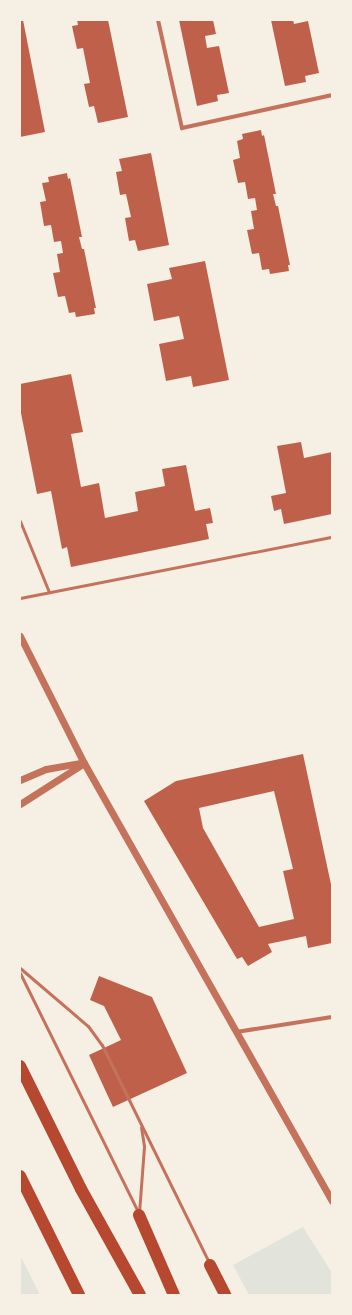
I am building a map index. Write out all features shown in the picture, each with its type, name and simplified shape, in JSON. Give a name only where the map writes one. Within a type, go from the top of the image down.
[{"type":"highway","points":[[20,1066],[81,1189],[140,1295]]},
{"type":"highway","points":[[20,1176],[79,1295]]},
{"type":"highway","points":[[139,1215],[174,1295]]},
{"type":"highway","points":[[210,1265],[225,1295]]},
{"type":"street","points":[[158,20],[182,128],[332,95]]},
{"type":"street","points":[[20,636],[84,763],[332,1201]]},
{"type":"street","points":[[20,780],[46,769],[84,763]]},
{"type":"street","points":[[20,804],[84,763]]},
{"type":"street","points":[[236,1032],[332,1016]]},
{"type":"lane","points":[[20,521],[49,592]]},
{"type":"lane","points":[[20,598],[332,537]]},
{"type":"lane","points":[[20,968],[97,1038],[210,1265]]},
{"type":"lane","points":[[20,973],[139,1215]]},
{"type":"lane","points":[[139,1215],[144,1146],[141,1124]]},
{"type":"shaded area","points":[[303,1227],[332,1273],[332,1295],[249,1295],[233,1265]]},
{"type":"shaded area","points":[[20,1255],[40,1295],[20,1295]]},
{"type":"building","points":[[20,20],[23,20],[45,132],[20,137]]},
{"type":"building","points":[[77,20],[108,20],[128,117],[98,123],[94,106],[89,107],[84,84],[90,83],[83,48],[77,49],[72,26],[78,25]]},
{"type":"building","points":[[179,20],[213,20],[216,34],[205,36],[207,48],[219,46],[229,93],[217,95],[218,101],[197,106]]},
{"type":"building","points":[[271,20],[293,20],[294,24],[308,21],[319,73],[305,76],[306,82],[285,86]]},
{"type":"building","points":[[261,130],[262,136],[264,135],[276,194],[273,194],[276,206],[278,206],[290,265],[288,265],[289,271],[270,274],[269,269],[262,270],[259,253],[252,254],[247,230],[254,229],[251,211],[257,210],[255,198],[248,199],[245,182],[238,183],[233,160],[240,158],[237,141],[243,139],[242,134]]},
{"type":"building","points":[[151,153],[169,245],[138,251],[135,240],[129,241],[125,218],[131,217],[126,194],[120,195],[116,172],[122,171],[119,159]]},
{"type":"building","points":[[67,173],[68,179],[70,178],[82,237],[79,237],[82,249],[84,249],[96,308],[94,308],[95,314],[76,317],[75,312],[69,313],[65,296],[58,297],[53,273],[60,272],[57,254],[63,253],[61,241],[54,242],[51,225],[44,226],[40,202],[46,201],[42,183],[49,182],[48,177]]},
{"type":"building","points":[[205,261],[229,380],[193,387],[191,376],[166,381],[159,344],[184,339],[179,316],[154,321],[147,284],[172,279],[169,268]]},
{"type":"building","points":[[71,374],[83,432],[71,434],[81,487],[99,483],[105,518],[138,511],[135,492],[165,486],[162,469],[186,465],[195,511],[210,508],[213,523],[206,524],[209,539],[71,567],[67,547],[62,549],[51,491],[37,494],[20,408],[20,384]]},
{"type":"building","points":[[301,442],[304,458],[332,452],[332,514],[284,524],[281,509],[274,511],[271,496],[286,493],[277,446]]},
{"type":"building","points":[[303,754],[332,889],[332,943],[308,948],[306,936],[268,944],[272,952],[248,966],[242,957],[237,959],[144,801],[176,781]],"holes":[[[274,791],[293,869],[283,871],[294,919],[259,927],[203,828],[199,808]]]},
{"type":"building","points":[[99,976],[152,997],[187,1073],[113,1107],[89,1055],[121,1040],[104,1006],[90,1000]]}]
